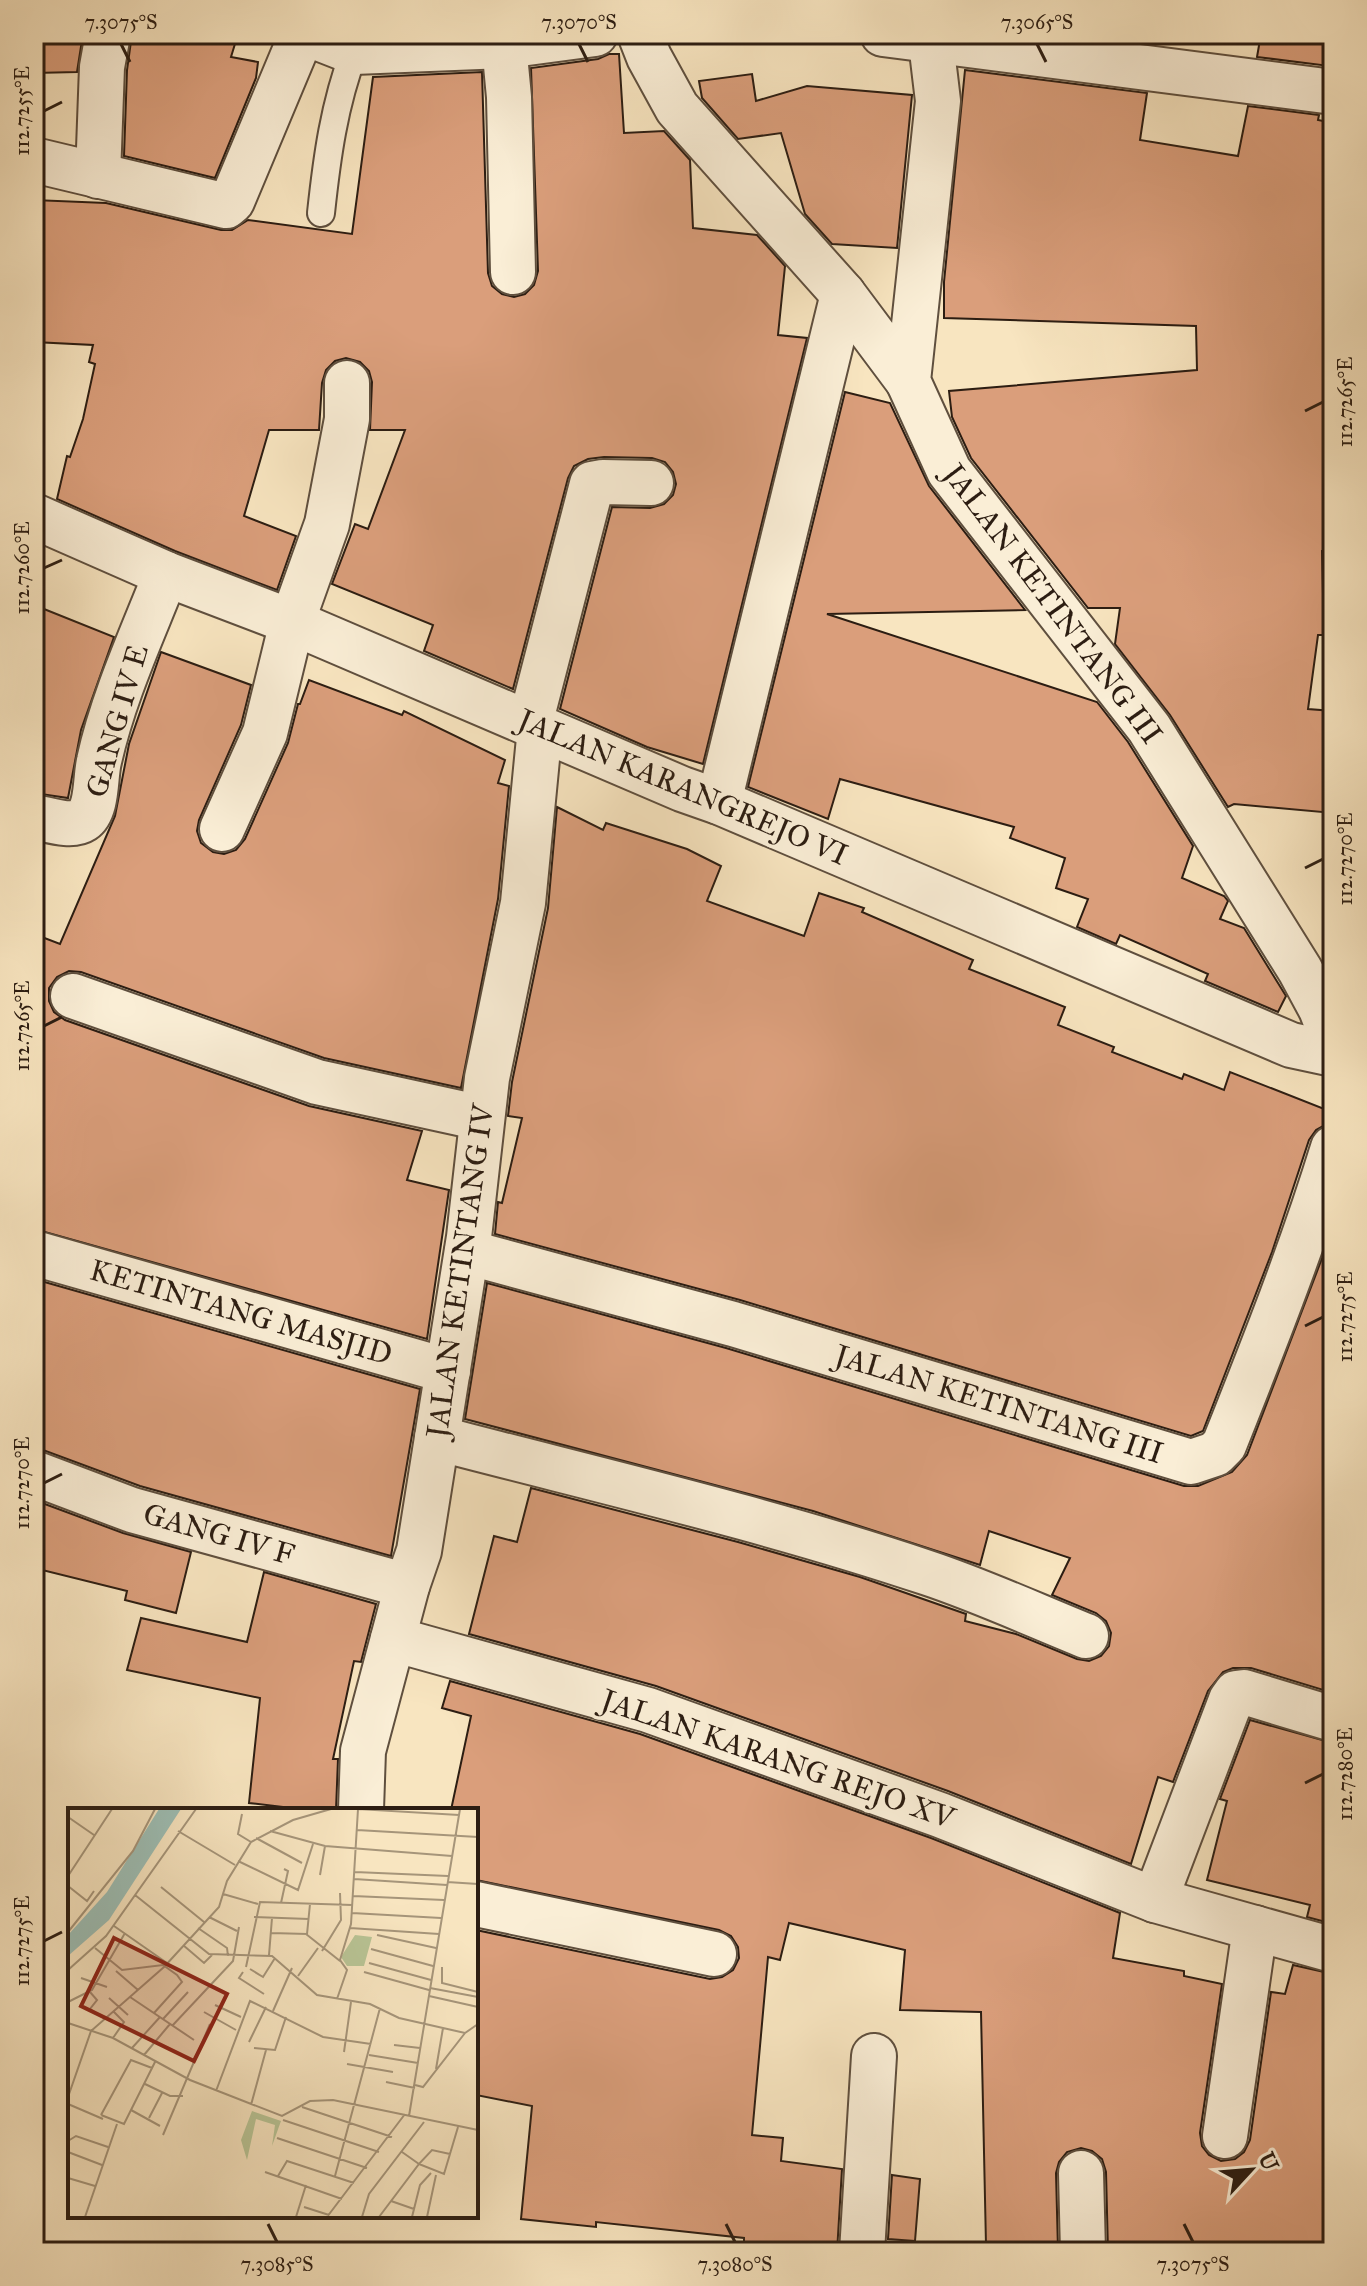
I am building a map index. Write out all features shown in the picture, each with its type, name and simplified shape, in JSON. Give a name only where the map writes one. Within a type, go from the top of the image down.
[{"type":"street","points":[[98,176],[102,67],[108,34]]},
{"type":"street","points":[[34,160],[226,206],[232,201],[305,34],[354,52],[595,34]]},
{"type":"street","name":"JALAN KETINTANG III","points":[[640,34],[677,108],[843,294],[908,381],[949,471],[1149,728],[1300,970],[1333,1040]]},
{"type":"street","points":[[883,34],[930,37],[1333,92]]},
{"type":"street","points":[[908,381],[938,101],[930,37]]},
{"type":"street","points":[[504,40],[509,97],[513,272]]},
{"type":"street","points":[[719,802],[843,294]]},
{"type":"street","points":[[222,829],[265,733],[292,622],[327,524],[347,419],[347,383]]},
{"type":"street","name":"JALAN KETINTANG IV","points":[[361,1808],[363,1751],[419,1551],[448,1371],[467,1252],[487,1078],[523,903],[535,726],[592,484],[651,483]]},
{"type":"street","name":"JALAN KARANGREJO VI","points":[[34,516],[1291,1045],[1333,1054]]},
{"type":"street","name":"GANG IV E","points":[[34,817],[72,823],[83,820],[91,811],[99,760],[119,693],[166,574]]},
{"type":"street","points":[[73,996],[317,1082],[482,1118]]},
{"type":"street","name":"JALAN KETINTANG III","points":[[467,1252],[733,1324],[1191,1462],[1215,1454],[1224,1445],[1314,1212],[1333,1148]]},
{"type":"street","name":"KETINTANG MASJID","points":[[34,1253],[448,1371]]},
{"type":"street","points":[[437,1438],[639,1488],[817,1538],[931,1574],[1086,1636]]},
{"type":"street","name":"GANG IV F","points":[[34,1473],[132,1510],[407,1586]]},
{"type":"street","name":"JALAN KARANG REJO XV","points":[[393,1639],[648,1710],[940,1815],[1155,1900],[1333,1950]]},
{"type":"street","points":[[1155,1900],[1236,1693],[1244,1692],[1333,1719]]},
{"type":"street","points":[[478,1904],[714,1954]]},
{"type":"street","points":[[1225,2136],[1255,1928]]},
{"type":"street","points":[[862,2252],[874,2056]]},
{"type":"street","points":[[1081,2173],[1083,2252]]},
{"type":"lane","points":[[321,213],[331,124],[354,52]]},
{"type":"building","points":[[34,34],[83,34],[77,72],[34,73]]},
{"type":"building","points":[[132,34],[238,34],[231,57],[258,62],[256,78],[215,178],[124,156],[127,70]]},
{"type":"building","points":[[1079,34],[1156,34],[1155,44]]},
{"type":"building","points":[[1261,34],[1333,34],[1329,66],[1257,57]]},
{"type":"building","points":[[619,54],[624,133],[664,131],[690,160],[693,228],[757,235],[785,266],[778,335],[807,338],[703,764],[647,747],[560,709],[612,507],[650,508],[664,504],[673,495],[676,484],[673,472],[665,462],[652,458],[604,457],[588,459],[574,466],[568,478],[513,689],[424,651],[433,625],[332,584],[355,524],[368,529],[405,430],[370,430],[372,382],[369,371],[360,362],[346,358],[335,361],[326,370],[322,383],[319,430],[269,430],[244,516],[296,536],[277,590],[175,551],[57,499],[67,456],[70,457],[83,419],[95,364],[89,362],[93,345],[34,342],[34,200],[106,203],[221,230],[232,230],[248,220],[352,234],[373,77],[482,72],[488,273],[492,286],[502,294],[514,297],[525,294],[534,285],[538,271],[531,68],[598,59]]},
{"type":"building","points":[[965,70],[1147,93],[1140,140],[1238,156],[1248,106],[1319,115],[1318,120],[1333,123],[1332,552],[1322,551],[1324,635],[1318,635],[1308,709],[1333,711],[1333,813],[1234,804],[1228,807],[1170,715],[1115,644],[1120,608],[1088,608],[971,458],[952,417],[949,391],[1197,370],[1196,326],[944,318],[944,282]]},
{"type":"building","points":[[752,74],[756,101],[807,86],[912,95],[897,248],[832,244],[805,214],[781,133],[738,139],[702,98],[699,81]]},
{"type":"building","points":[[845,392],[890,403],[929,486],[1025,610],[827,614],[1097,702],[1128,742],[1193,846],[1182,878],[1224,896],[1228,901],[1220,919],[1244,928],[1286,996],[1278,1012],[1205,981],[1208,974],[1120,935],[1116,944],[1077,927],[1088,899],[1056,888],[1065,858],[1010,838],[1014,827],[840,779],[828,819],[748,787]]},
{"type":"building","points":[[34,605],[114,637],[81,730],[68,798],[34,793]]},
{"type":"building","points":[[161,652],[251,685],[241,725],[199,820],[197,831],[201,843],[213,852],[224,854],[236,850],[245,839],[288,743],[298,704],[309,680],[402,715],[404,711],[505,760],[498,783],[509,786],[498,899],[461,1088],[324,1058],[81,972],[69,971],[57,977],[49,988],[49,1001],[54,1012],[65,1020],[309,1106],[422,1131],[407,1180],[449,1190],[427,1339],[34,1229],[34,934],[60,944],[115,816],[129,744]]},
{"type":"building","points":[[557,807],[603,830],[606,823],[687,849],[721,866],[707,901],[804,936],[819,893],[864,908],[862,912],[973,960],[969,969],[1065,1007],[1058,1025],[1114,1047],[1112,1052],[1182,1079],[1184,1074],[1224,1090],[1230,1072],[1332,1112],[1327,1124],[1316,1130],[1309,1140],[1272,1252],[1203,1431],[1191,1436],[740,1300],[495,1234],[498,1202],[502,1203],[522,1118],[508,1116],[512,1082],[548,908]]},
{"type":"building","points":[[1324,1253],[1333,1256],[1333,1278],[1324,1311],[1333,1313],[1333,1693],[1251,1668],[1233,1668],[1223,1672],[1208,1691],[1173,1782],[1158,1777],[1131,1864],[948,1791],[656,1686],[469,1634],[494,1536],[517,1542],[531,1488],[860,1577],[966,1614],[965,1621],[1016,1634],[1077,1659],[1089,1661],[1101,1656],[1109,1646],[1111,1633],[1106,1621],[1096,1613],[1052,1595],[1070,1558],[989,1531],[980,1565],[813,1511],[465,1419],[487,1283],[726,1348],[1184,1486],[1198,1486],[1232,1472],[1247,1455]]},
{"type":"building","points":[[34,1279],[420,1389],[391,1556],[140,1486],[34,1449]]},
{"type":"building","points":[[34,1500],[123,1533],[191,1552],[176,1613],[125,1600],[127,1591],[34,1568]]},
{"type":"building","points":[[264,1572],[376,1604],[361,1662],[354,1661],[333,1759],[338,1759],[336,1808],[291,1808],[249,1803],[260,1698],[127,1670],[141,1618],[247,1642]]},
{"type":"building","points":[[450,1681],[640,1734],[931,1838],[1120,1913],[1113,1958],[1184,1971],[1184,1976],[1222,1984],[1200,2133],[1202,2146],[1209,2155],[1221,2161],[1235,2159],[1244,2152],[1250,2140],[1271,1992],[1285,1994],[1293,1965],[1333,1974],[1333,2252],[1108,2252],[1106,2172],[1102,2159],[1092,2151],[1081,2148],[1067,2152],[1059,2162],[1056,2173],[1058,2250],[1022,2251],[1022,2244],[986,2245],[981,2012],[900,2010],[905,1950],[789,1923],[780,1960],[768,1957],[752,2135],[783,2138],[781,2161],[842,2169],[837,2252],[744,2247],[744,2238],[596,2222],[596,2227],[521,2219],[532,2106],[478,2095],[478,1930],[710,1979],[722,1977],[733,1970],[739,1958],[738,1947],[731,1936],[719,1930],[478,1880],[478,1808],[451,1808],[471,1716],[442,1708]]},
{"type":"building","points":[[1250,1720],[1333,1743],[1333,1924],[1307,1917],[1310,1905],[1207,1880],[1227,1801],[1220,1799]]},
{"type":"building","points":[[892,2175],[920,2179],[915,2241],[888,2239]]}]
